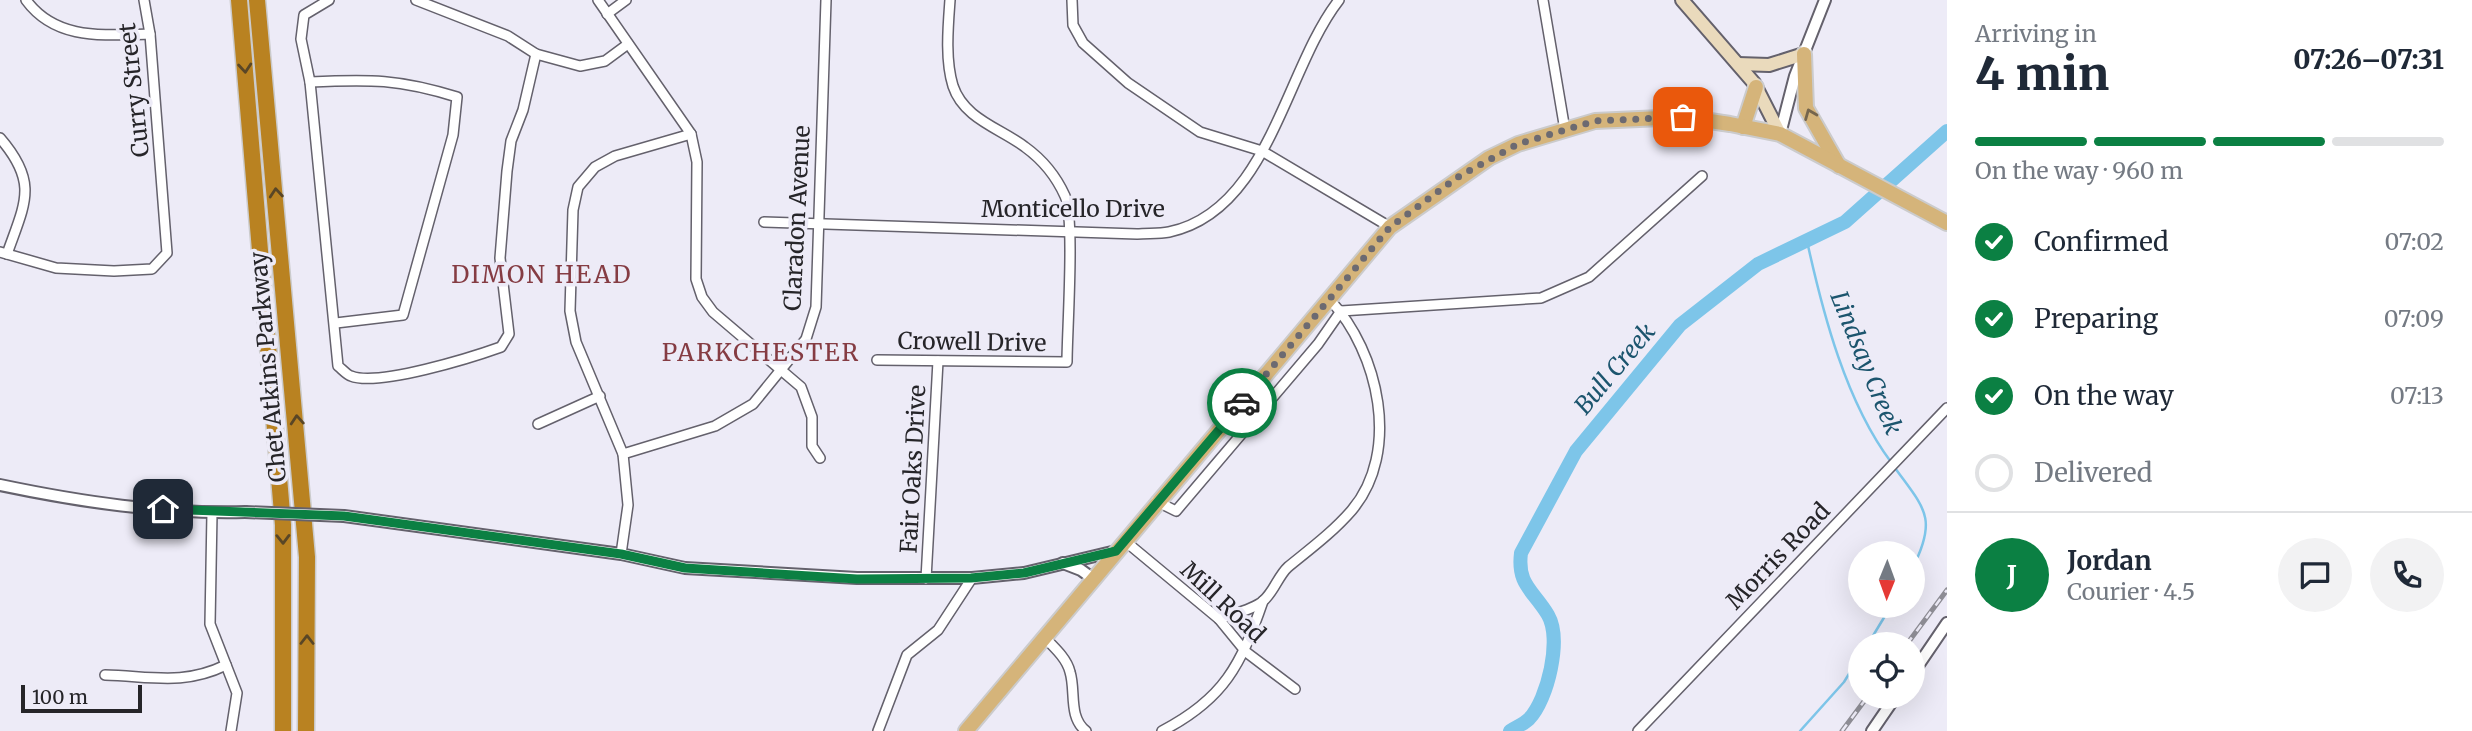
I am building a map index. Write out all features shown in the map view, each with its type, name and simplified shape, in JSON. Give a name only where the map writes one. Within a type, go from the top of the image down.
[{"type":"highway","name":"Chet Atkins Parkway","points":[[239,0],[283,525],[283,731]]},
{"type":"highway","name":"Chet Atkins Parkway","points":[[257,0],[307,557],[306,731]]},
{"type":"main road","points":[[1682,0],[1756,87],[1780,134]]},
{"type":"main road","points":[[1738,64],[1769,65],[1804,54],[1806,107],[1840,167]]},
{"type":"main road","points":[[1743,127],[1756,87]]},
{"type":"main road","points":[[966,731],[1046,639],[1156,501],[1390,227],[1489,158],[1518,144],[1595,121],[1683,117],[1780,134],[1947,223]]},
{"type":"street","points":[[26,0],[51,24],[71,31],[95,36],[150,34]]},
{"type":"street","name":"Curry Street","points":[[4,253],[56,268],[114,271],[152,269],[167,254],[150,34],[144,0]]},
{"type":"street","points":[[329,0],[304,15],[301,39],[310,82],[337,323],[338,366],[352,376],[370,378],[448,365],[501,347],[506,342],[509,334],[500,258],[507,171],[511,141],[523,110],[536,54]]},
{"type":"street","points":[[416,0],[508,36],[536,54],[580,66],[605,61],[628,44]]},
{"type":"street","points":[[598,0],[691,134],[696,162],[696,279],[702,297],[713,312],[801,387],[812,417],[811,446],[820,458]]},
{"type":"street","points":[[607,14],[626,0]]},
{"type":"street","name":"Claradon Avenue","points":[[624,454],[715,426],[753,404],[806,339],[816,307],[826,0]]},
{"type":"street","points":[[950,0],[950,66],[954,86],[962,103],[989,126],[1025,146],[1052,170],[1067,200],[1068,231]]},
{"type":"street","points":[[1072,0],[1073,25],[1083,43],[1128,83],[1200,132],[1262,151],[1390,227]]},
{"type":"street","name":"Monticello Drive","points":[[764,222],[1158,232],[1193,223],[1230,198],[1262,151],[1324,19],[1339,0]]},
{"type":"street","points":[[1543,0],[1565,130]]},
{"type":"street","points":[[1780,134],[1804,54],[1825,0]]},
{"type":"street","points":[[310,82],[371,79],[416,85],[457,97],[453,135],[403,315],[337,323]]},
{"type":"street","points":[[621,554],[628,505],[624,454],[576,342],[569,311],[573,209],[578,187],[595,167],[615,156],[691,134]]},
{"type":"street","points":[[0,138],[21,166],[27,187],[4,253]]},
{"type":"street","points":[[1341,311],[1541,298],[1589,277],[1702,176]]},
{"type":"street","name":"Crowell Drive","points":[[877,360],[1067,362],[1068,231]]},
{"type":"street","points":[[1162,731],[1203,707],[1221,689],[1246,652],[1263,601],[1284,571],[1353,508],[1370,477],[1381,440],[1378,400],[1367,363],[1341,311],[1330,300]]},
{"type":"street","points":[[1156,501],[1176,511],[1318,344],[1341,311]]},
{"type":"street","name":"Fair Oaks Drive","points":[[926,579],[939,361]]},
{"type":"street","points":[[538,424],[600,396]]},
{"type":"street","name":"Morris Road","points":[[1638,731],[1947,408]]},
{"type":"street","points":[[0,485],[98,504],[212,513],[344,516],[621,554],[685,568],[857,579],[971,578],[1024,573],[1121,546]]},
{"type":"street","points":[[212,513],[210,624],[237,693],[231,731]]},
{"type":"street","name":"Mill Road","points":[[1121,546],[1219,619],[1246,652],[1295,689]]},
{"type":"street","points":[[1063,563],[1092,578]]},
{"type":"street","points":[[877,731],[906,655],[938,630],[971,578]]},
{"type":"street","points":[[1219,619],[1263,601]]},
{"type":"street","points":[[1925,655],[1947,623]]},
{"type":"street","points":[[1046,639],[1070,670],[1073,704],[1079,726],[1086,731]]},
{"type":"street","points":[[105,675],[186,680],[203,676],[226,665]]},
{"type":"street","points":[[1872,731],[1887,709]]},
{"type":"waterway","name":"Bull Creek","points":[[1510,731],[1527,721],[1542,698],[1551,668],[1554,639],[1548,615],[1527,587],[1521,573],[1521,553],[1576,451],[1680,325],[1758,264],[1845,222],[1947,131]]},
{"type":"waterway","name":"Lindsay Creek","points":[[1807,241],[1829,327],[1849,385],[1875,438],[1891,462]]},
{"type":"waterway","name":"Lindsay Creek","points":[[1895,468],[1914,493],[1924,514],[1926,525],[1924,541]]},
{"type":"waterway","name":"Lindsay Creek","points":[[1875,632],[1884,618]]},
{"type":"waterway","name":"Lindsay Creek","points":[[1800,731],[1848,676]]},
{"type":"railway","points":[[1916,632],[1947,590]]},
{"type":"railway","points":[[1842,731],[1858,709]]},
{"type":"way so far","points":[[1242,403],[1390,227],[1458,177],[1518,144],[1595,121],[1683,117]]},
{"type":"district","name":"DIMON HEAD","points":[[542,275]]},
{"type":"district","name":"PARKCHESTER","points":[[761,353]]},
{"type":"route","points":[[163,509],[212,513],[344,516],[621,554],[685,568],[857,579],[971,578],[1024,573],[1116,551],[1242,403]]}]
